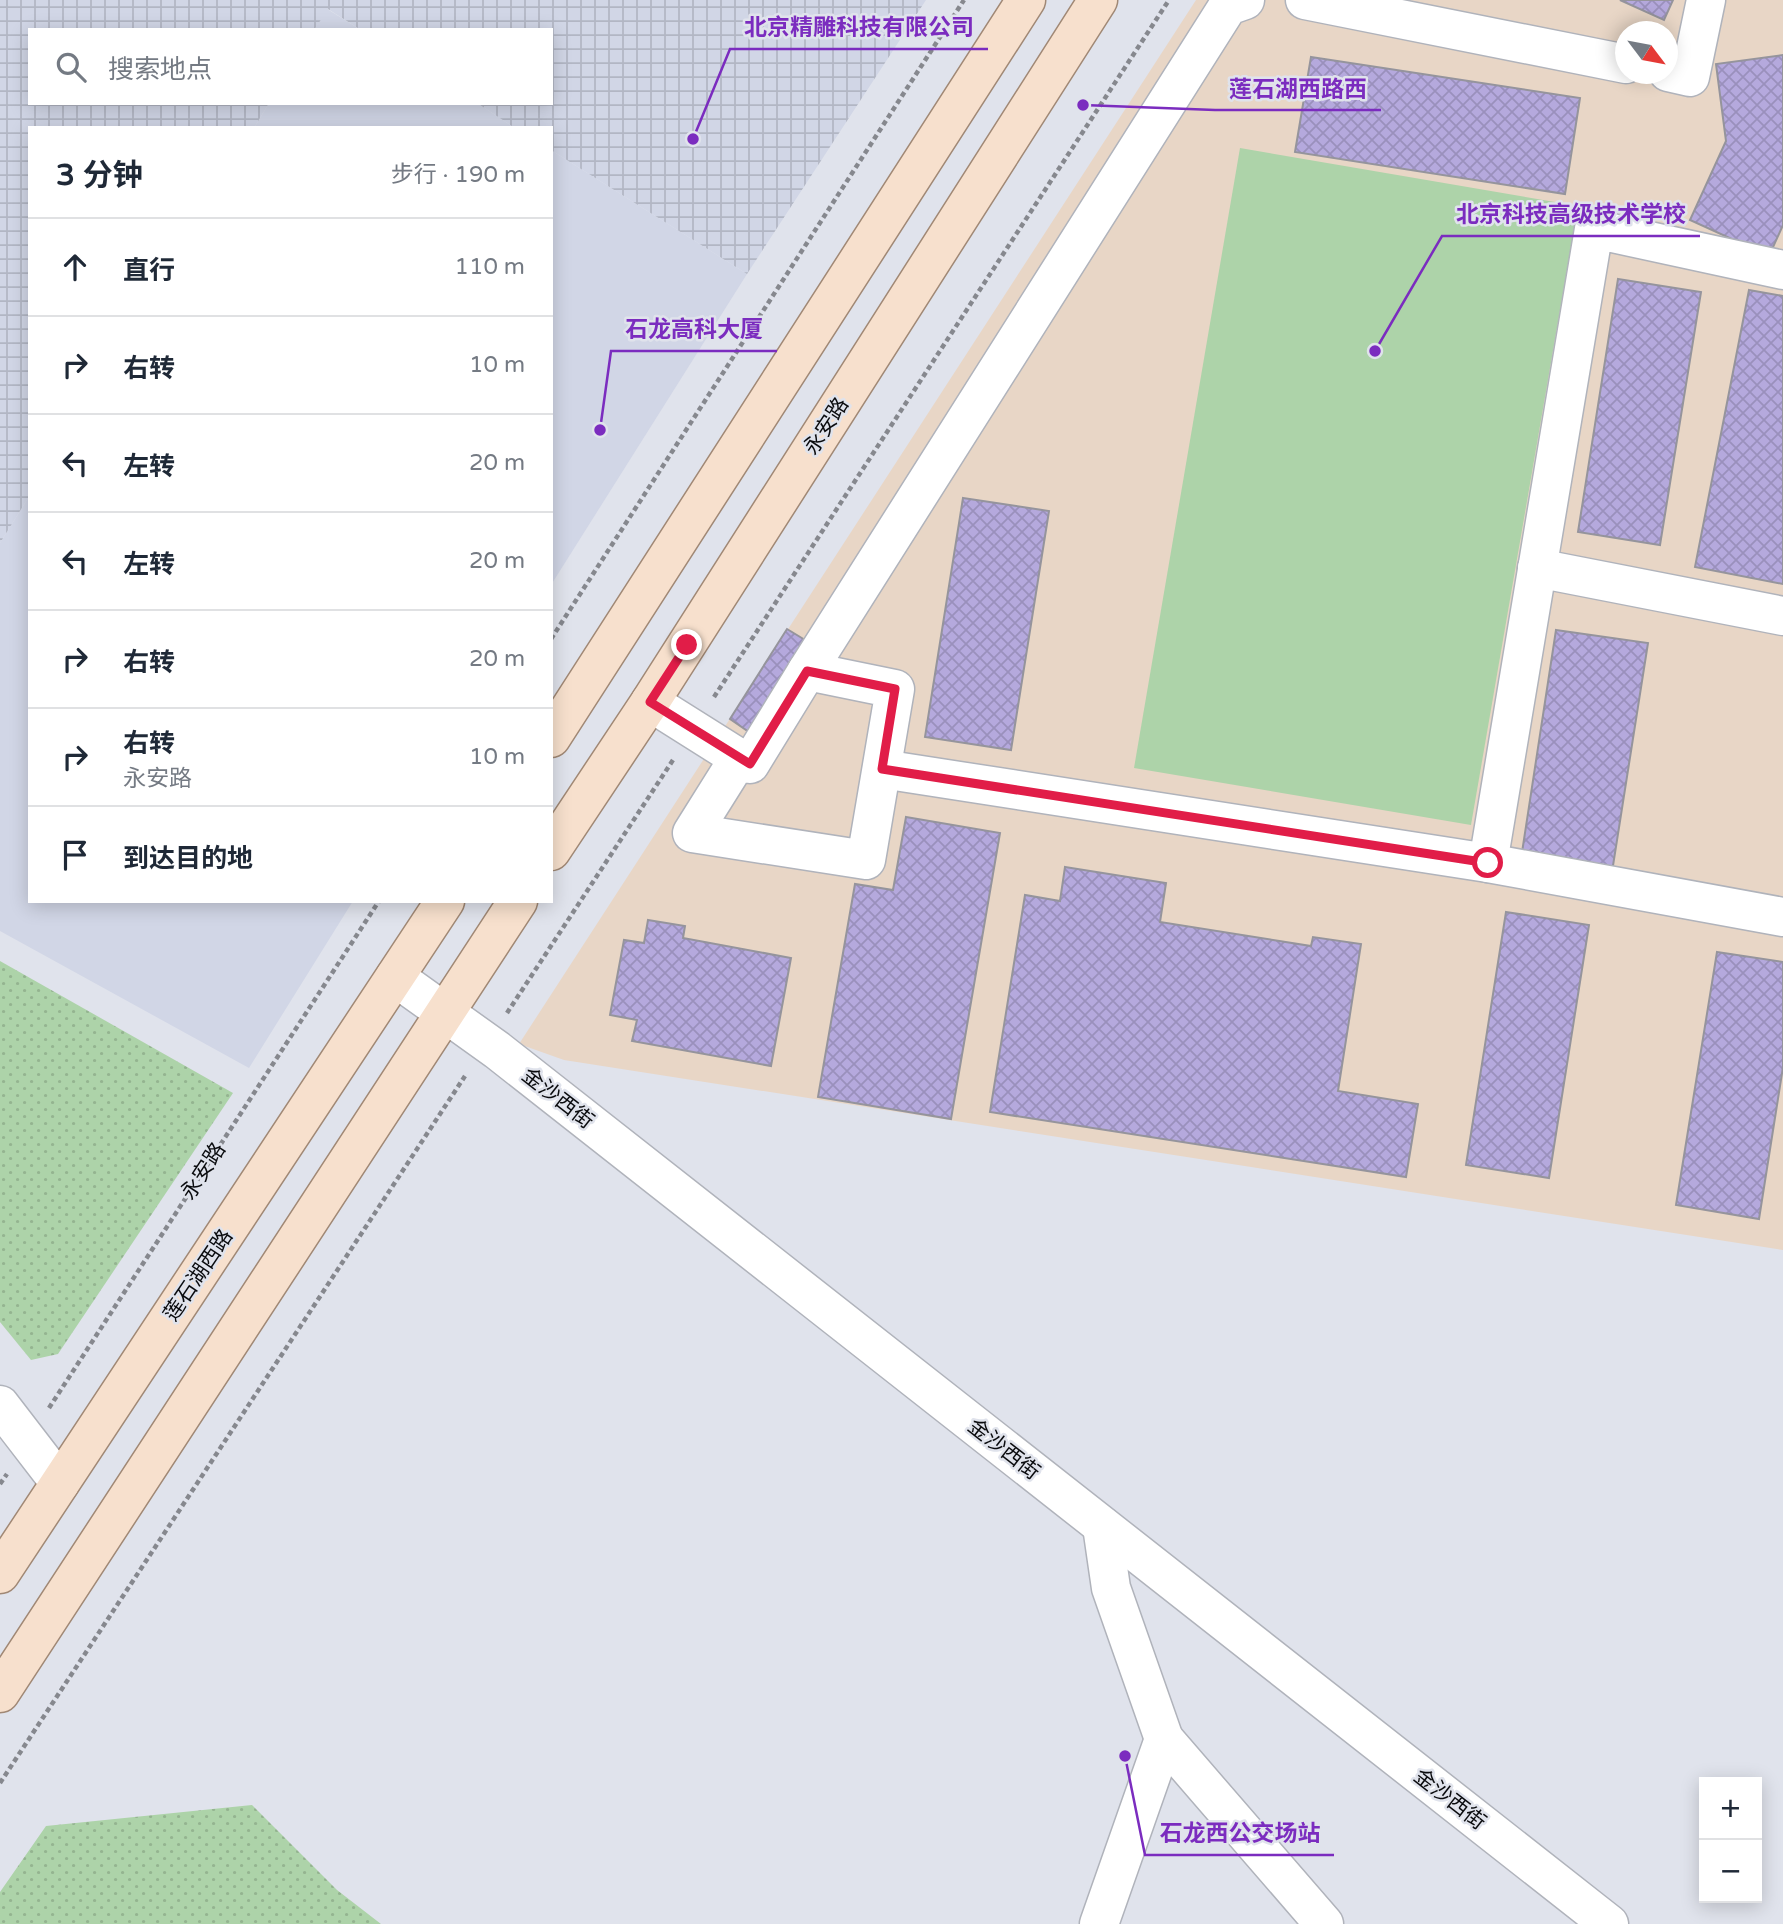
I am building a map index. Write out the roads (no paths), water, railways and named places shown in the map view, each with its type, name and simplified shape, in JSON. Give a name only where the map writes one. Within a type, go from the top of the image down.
[{"type":"main road","points":[[553,735],[1026,0]]},
{"type":"main road","name":"永安路","points":[[553,848],[650,702],[1098,0]]},
{"type":"main road","points":[[395,977],[444,903]]},
{"type":"main road","points":[[0,1693],[517,903]]},
{"type":"main road","name":"莲石湖西路","points":[[0,1574],[395,977]]},
{"type":"street","points":[[650,702],[750,764],[1228,6],[1245,0]]},
{"type":"street","points":[[1306,0],[1615,62]]},
{"type":"street","points":[[1678,74],[1690,76],[1706,0]]},
{"type":"street","points":[[1488,863],[1594,229],[1783,270]]},
{"type":"street","points":[[1537,568],[1783,616]]},
{"type":"street","points":[[739,758],[692,833],[866,860],[895,689],[807,671]]},
{"type":"street","points":[[882,769],[1488,863],[1783,917]]},
{"type":"street","name":"金沙西街","points":[[395,977],[497,1051],[1609,1924]]},
{"type":"street","points":[[0,1405],[60,1483]]},
{"type":"street","points":[[1102,1526],[1111,1588],[1164,1739],[1324,1924]]},
{"type":"street","points":[[1098,1924],[1164,1739]]},
{"type":"place","name":"莲石湖西路西","points":[[1083,105]]},
{"type":"place","name":"北京精雕科技有限公司","points":[[693,139]]},
{"type":"place","name":"北京科技高级技术学校","points":[[1375,351]]},
{"type":"place","name":"石龙高科大厦","points":[[600,430]]},
{"type":"place","name":"石龙西公交场站","points":[[1125,1756]]}]
